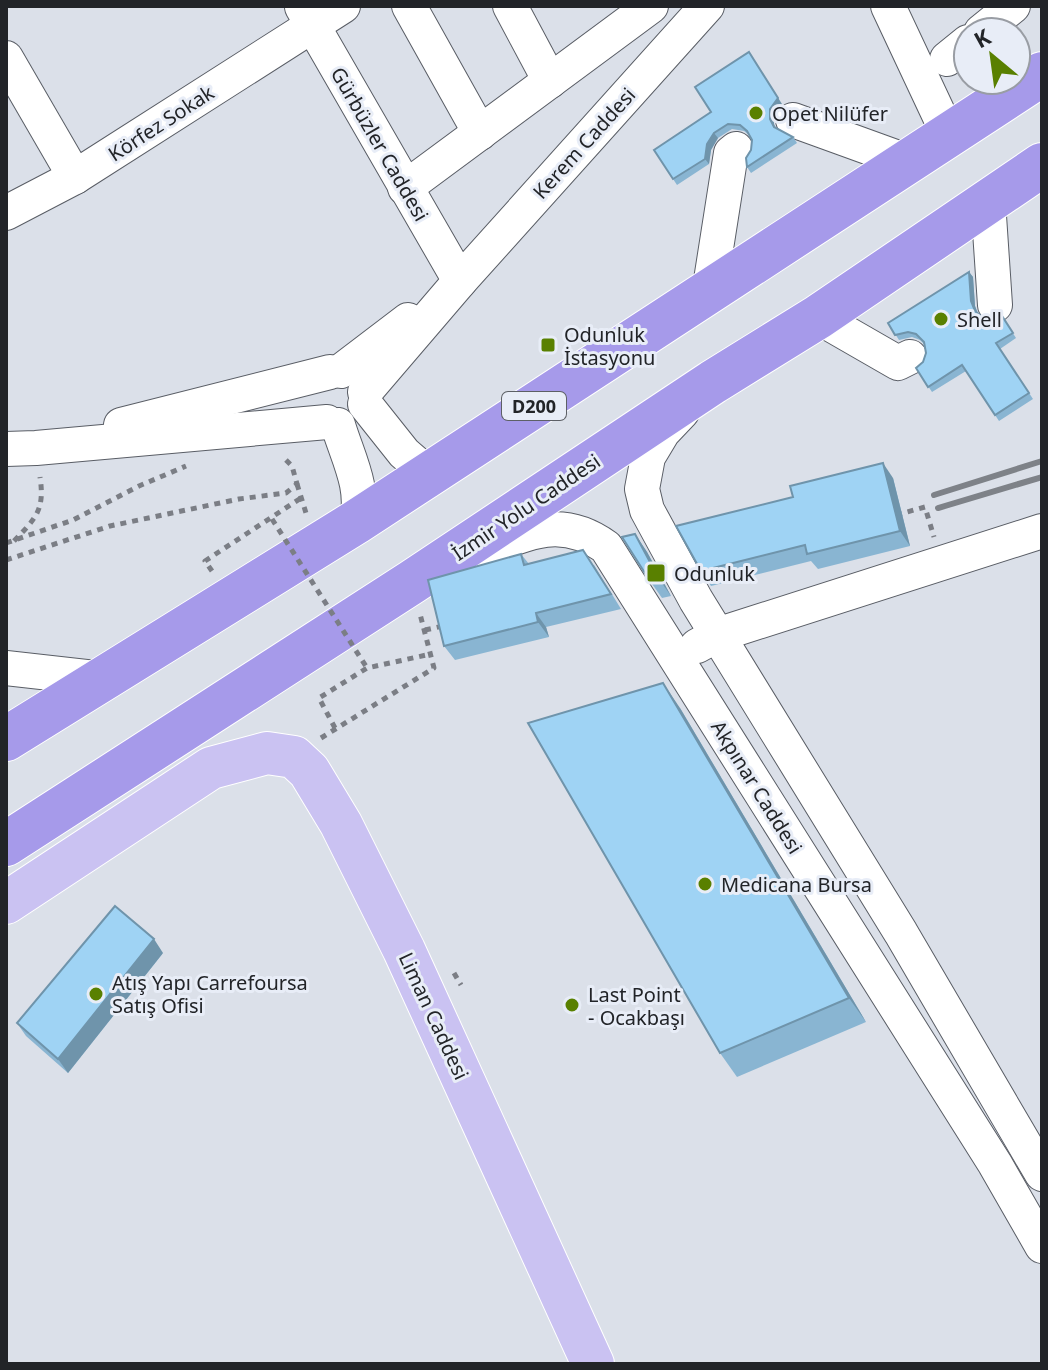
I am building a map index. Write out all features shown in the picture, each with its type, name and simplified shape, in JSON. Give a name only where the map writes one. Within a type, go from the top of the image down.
[{"type":"highway","name":"D200","points":[[11,736],[356,522],[1042,74]]},
{"type":"highway","name":"İzmir Yolu Caddesi","points":[[6,844],[412,582],[713,382],[818,317],[1042,165]]},
{"type":"main road","name":"Liman Caddesi","points":[[6,903],[211,768],[267,753],[294,757],[309,771],[341,824],[404,950],[593,1364]]},
{"type":"street","name":"Körfez Sokak","points":[[6,213],[75,177],[307,16],[343,6]]},
{"type":"street","points":[[409,6],[480,133]]},
{"type":"street","points":[[510,6],[550,81]]},
{"type":"street","points":[[405,188],[651,6]]},
{"type":"street","name":"Kerem Caddesi","points":[[350,385],[460,281],[707,6]]},
{"type":"street","points":[[888,6],[949,136]]},
{"type":"street","name":"Gürbüzler Caddesi","points":[[307,16],[460,281]]},
{"type":"street","points":[[6,58],[75,177]]},
{"type":"street","points":[[793,120],[909,162]]},
{"type":"street","points":[[709,293],[731,153],[736,149]]},
{"type":"street","points":[[988,201],[995,305]]},
{"type":"street","points":[[818,317],[898,363],[910,357]]},
{"type":"street","name":"Kerem Caddesi","points":[[321,377],[350,385],[360,414],[350,422],[332,423],[318,416],[312,396],[314,386],[321,377]]},
{"type":"street","points":[[713,382],[663,432],[648,457],[642,489],[647,510],[717,635],[901,933],[1042,1174]]},
{"type":"street","points":[[21,449],[207,402],[350,385],[404,453],[419,466],[438,469]]},
{"type":"street","points":[[21,449],[332,423],[358,483],[360,508],[356,522]]},
{"type":"street","name":"Akpınar Caddesi","points":[[412,582],[523,534],[549,528],[590,536],[606,547],[995,1164],[1042,1246]]},
{"type":"street","points":[[676,657],[717,635],[1042,531]]},
{"type":"street","points":[[6,668],[104,679]]},
{"type":"path","points":[[14,542],[33,520],[43,498],[21,449]]},
{"type":"path","points":[[6,560],[110,526],[239,499],[286,493],[297,484],[292,466],[282,456],[268,453]]},
{"type":"path","points":[[6,543],[73,520],[139,486],[193,465]]},
{"type":"path","points":[[215,554],[301,498]]},
{"type":"path","points":[[889,516],[925,507]]},
{"type":"path","points":[[272,519],[367,668]]},
{"type":"path","points":[[321,736],[434,668],[412,582]]},
{"type":"path","points":[[425,630],[451,624]]},
{"type":"path","points":[[335,728],[319,698],[367,668],[431,654]]},
{"type":"building","points":[[749,52],[778,98],[770,109],[774,127],[793,137],[747,167],[746,158],[752,140],[740,125],[728,124],[714,133],[707,144],[705,159],[673,179],[654,150],[711,112],[695,87]]},
{"type":"building","points":[[969,272],[971,301],[975,311],[983,318],[1002,316],[1013,333],[996,343],[1029,393],[995,415],[962,365],[928,387],[916,368],[923,362],[926,353],[924,342],[916,334],[908,332],[895,335],[888,323]]},
{"type":"building","points":[[883,463],[900,531],[807,554],[805,545],[701,571],[676,526],[793,497],[790,486]]},
{"type":"building","points":[[635,534],[659,579],[650,581],[622,537]]},
{"type":"building","points":[[583,550],[611,594],[536,613],[538,622],[444,646],[428,580],[521,554],[524,565]]},
{"type":"building","name":"Medicana Bursa","points":[[663,683],[849,998],[720,1053],[528,723]]},
{"type":"building","name":"Atış Yapı Carrefoursa Satış Ofisi","points":[[115,906],[154,939],[58,1059],[17,1023]]},
{"type":"railway","points":[[934,495],[1042,461]]},
{"type":"railway","points":[[938,508],[1042,477]]},
{"type":"place","name":"Opet Nilüfer","points":[[756,113]]},
{"type":"place","name":"Shell","points":[[941,319]]},
{"type":"place","name":"Odunluk İstasyonu","points":[[548,345]]},
{"type":"place","name":"Odunluk","points":[[656,573]]},
{"type":"place","name":"Medicana Bursa","points":[[705,884]]},
{"type":"place","name":"Atış Yapı Carrefoursa Satış Ofisi","points":[[96,994]]},
{"type":"place","name":"Last Point - Ocakbaşı","points":[[572,1005]]}]
